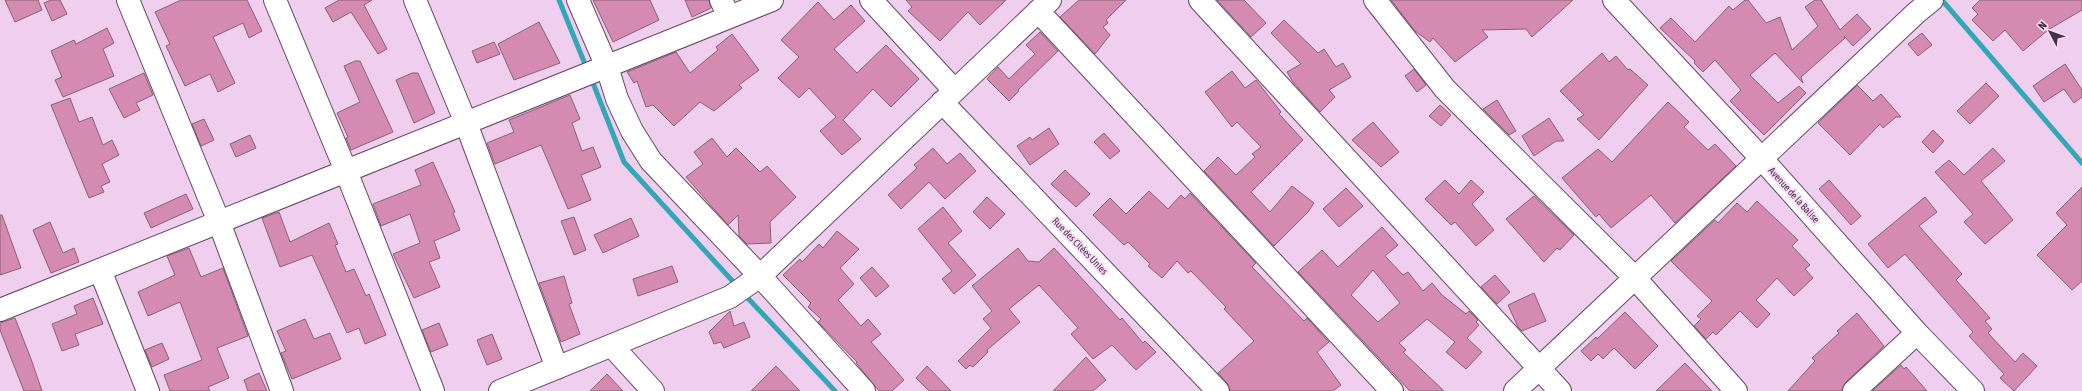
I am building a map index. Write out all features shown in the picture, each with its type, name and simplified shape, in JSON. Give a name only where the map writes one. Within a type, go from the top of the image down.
[{"type":"street","points":[[128,0],[219,222],[282,391]]},
{"type":"street","points":[[275,0],[346,171],[433,391]]},
{"type":"street","points":[[415,0],[466,123],[557,368]]},
{"type":"street","points":[[578,0],[595,71],[617,99],[632,131],[651,161],[745,286],[864,391]]},
{"type":"street","points":[[0,310],[595,71],[725,9],[772,0]]},
{"type":"street","name":"Rue des Citées Unies","points":[[871,0],[948,96],[1218,391]]},
{"type":"street","points":[[1200,0],[1560,391]]},
{"type":"street","points":[[1375,0],[1445,89],[1634,277],[1736,391]]},
{"type":"street","name":"Avenue de la Balise","points":[[1614,0],[1761,158],[1917,333],[1973,391]]},
{"type":"street","points":[[500,391],[612,346],[745,286],[1046,3],[1392,391]]},
{"type":"street","points":[[1515,391],[1634,277],[1924,6]]},
{"type":"street","points":[[100,270],[148,391]]},
{"type":"street","points":[[1854,391],[1917,333]]},
{"type":"street","points":[[612,346],[653,391]]},
{"type":"building","points":[[5,0],[38,0],[42,10],[15,22]]},
{"type":"building","points":[[51,0],[60,0],[67,14],[52,21],[44,3]]},
{"type":"building","points":[[181,0],[247,0],[262,31],[249,38],[243,23],[213,37],[235,83],[218,92],[210,74],[185,86],[166,46],[170,44],[155,12]]},
{"type":"building","points":[[339,0],[372,0],[364,5],[387,49],[378,54],[351,12],[333,22],[325,8]]},
{"type":"building","points":[[593,0],[650,0],[659,20],[613,42]]},
{"type":"building","points":[[685,0],[709,0],[711,8],[692,17]]},
{"type":"building","points":[[906,0],[1006,0],[980,25],[968,12],[940,41],[908,11],[912,7]]},
{"type":"building","points":[[1079,0],[1126,0],[1106,20],[1108,23],[1103,27],[1110,35],[1095,54],[1060,17]]},
{"type":"building","points":[[1217,0],[1244,0],[1266,23],[1251,37]]},
{"type":"building","points":[[1391,0],[1573,0],[1532,37],[1526,29],[1482,30],[1488,37],[1455,62],[1433,38],[1430,42],[1415,31]]},
{"type":"building","points":[[1745,0],[1748,0],[1766,23],[1780,17],[1792,50],[1818,26],[1805,7],[1815,0],[1821,0],[1840,30],[1857,14],[1871,29],[1853,46],[1844,36],[1845,38],[1801,77],[1803,83],[1775,53],[1750,75],[1778,103],[1799,86],[1806,93],[1764,135],[1730,101],[1741,90],[1715,60],[1703,72],[1694,63],[1695,61],[1660,28],[1671,18],[1695,42],[1729,6],[1733,10]]},
{"type":"building","points":[[1980,0],[2082,0],[2082,10],[2048,30],[2023,51],[2005,30],[1993,41],[1972,20],[1978,14],[1972,8]]},
{"type":"building","points":[[818,2],[834,20],[851,5],[865,21],[834,49],[857,73],[886,45],[919,79],[891,107],[873,89],[843,120],[861,139],[842,155],[820,131],[836,117],[809,88],[799,98],[778,78],[799,57],[781,40]]},
{"type":"building","points":[[1284,20],[1318,53],[1324,49],[1336,67],[1343,63],[1351,77],[1329,90],[1335,97],[1320,112],[1293,82],[1287,72],[1301,64],[1271,33]]},
{"type":"building","points":[[539,22],[560,63],[514,80],[498,44]]},
{"type":"building","points":[[107,28],[114,43],[103,49],[114,76],[63,97],[55,80],[62,77],[51,51],[74,40],[76,44]]},
{"type":"building","points":[[1040,32],[1058,51],[1018,90],[1019,91],[1009,101],[987,79],[998,67],[1009,79],[1035,54],[1026,45]]},
{"type":"building","points":[[1922,33],[1932,45],[1918,56],[1908,44]]},
{"type":"building","points":[[732,34],[759,70],[739,85],[742,88],[714,111],[700,102],[674,126],[653,105],[646,107],[637,81],[634,83],[627,72],[676,52],[690,73],[718,50],[716,47]]},
{"type":"building","points":[[494,42],[500,54],[477,63],[472,51]]},
{"type":"building","points":[[1602,53],[1609,62],[1616,56],[1628,70],[1630,69],[1648,85],[1599,140],[1577,119],[1584,115],[1560,91]]},
{"type":"building","points":[[355,61],[360,61],[393,132],[351,150],[346,138],[348,137],[337,113],[360,102],[344,66]]},
{"type":"building","points":[[2065,64],[2082,90],[2082,97],[2074,103],[2064,89],[2044,102],[2033,86]]},
{"type":"building","points":[[1414,69],[1426,85],[1417,92],[1405,76]]},
{"type":"building","points":[[1232,71],[1245,88],[1256,80],[1281,112],[1279,114],[1303,140],[1251,192],[1270,212],[1292,186],[1314,203],[1308,212],[1274,246],[1204,171],[1218,157],[1236,175],[1255,157],[1252,154],[1261,147],[1237,122],[1232,127],[1205,92]]},
{"type":"building","points":[[144,73],[153,95],[136,103],[140,110],[124,118],[109,89]]},
{"type":"building","points":[[412,73],[418,73],[435,113],[414,123],[396,80]]},
{"type":"building","points":[[1986,83],[1999,96],[1970,124],[1957,111]]},
{"type":"building","points":[[1857,85],[1873,101],[1881,94],[1901,117],[1896,117],[1883,128],[1880,124],[1850,155],[1818,123]]},
{"type":"building","points":[[570,95],[580,119],[572,123],[582,151],[593,147],[601,167],[581,175],[591,200],[568,209],[541,145],[495,164],[487,143],[514,132],[509,120]]},
{"type":"building","points":[[70,98],[79,122],[92,117],[103,145],[112,140],[119,155],[102,164],[110,182],[101,186],[104,192],[89,198],[51,105]]},
{"type":"building","points":[[1497,100],[1516,131],[1509,135],[1483,109]]},
{"type":"building","points":[[1668,102],[1689,122],[1684,127],[1708,150],[1715,144],[1736,166],[1675,223],[1651,195],[1611,228],[1599,214],[1596,217],[1562,178],[1598,149],[1612,162]]},
{"type":"building","points":[[1440,105],[1451,115],[1441,126],[1429,116]]},
{"type":"building","points":[[1549,118],[1564,141],[1556,141],[1534,156],[1522,136]]},
{"type":"building","points":[[204,119],[214,140],[201,146],[192,124]]},
{"type":"building","points":[[1373,122],[1399,152],[1381,167],[1352,140]]},
{"type":"building","points":[[1049,128],[1059,144],[1030,165],[1017,146],[1030,137],[1032,140]]},
{"type":"building","points":[[1933,130],[1944,141],[1933,153],[1922,142]]},
{"type":"building","points":[[1104,133],[1120,151],[1110,159],[1094,142]]},
{"type":"building","points":[[250,135],[256,148],[236,157],[230,144]]},
{"type":"building","points":[[712,138],[727,157],[736,148],[760,172],[767,166],[796,197],[770,222],[771,243],[747,244],[739,236],[738,215],[728,225],[686,177],[703,164],[694,152]]},
{"type":"building","points":[[933,148],[947,164],[960,153],[976,171],[945,199],[929,182],[901,209],[888,195],[917,168],[914,165]]},
{"type":"building","points":[[1993,148],[2005,161],[1981,181],[2013,220],[1985,244],[1964,222],[1973,214],[1935,172],[1949,160],[1964,175]]},
{"type":"building","points":[[433,162],[455,212],[453,213],[460,230],[434,241],[440,258],[429,262],[440,287],[414,298],[393,254],[420,243],[410,214],[381,226],[373,204],[421,185],[415,170]]},
{"type":"building","points":[[1065,170],[1090,194],[1076,207],[1051,184]]},
{"type":"building","points":[[1445,180],[1459,194],[1471,180],[1484,192],[1472,204],[1494,230],[1476,246],[1455,222],[1451,225],[1425,199]]},
{"type":"building","points":[[1829,180],[1861,216],[1851,225],[1819,189]]},
{"type":"building","points":[[2082,187],[2082,281],[2072,290],[2037,255],[2067,225],[2056,213]]},
{"type":"building","points":[[1346,188],[1363,206],[1339,227],[1323,209]]},
{"type":"building","points":[[1149,191],[1168,209],[1181,195],[1185,199],[1190,193],[1256,263],[1252,267],[1304,321],[1307,318],[1329,342],[1317,352],[1341,385],[1333,391],[1230,391],[1227,383],[1218,373],[1254,341],[1224,309],[1226,307],[1191,271],[1188,273],[1177,261],[1162,278],[1148,266],[1150,264],[1128,242],[1124,245],[1093,215],[1110,198],[1126,214]]},
{"type":"building","points":[[186,194],[193,209],[151,228],[144,213]]},
{"type":"building","points":[[1534,196],[1574,235],[1560,250],[1557,248],[1544,262],[1506,219]]},
{"type":"building","points":[[987,197],[1005,214],[990,229],[973,212]]},
{"type":"building","points":[[1925,197],[1937,212],[1919,226],[1962,274],[1956,280],[1990,318],[1985,321],[1992,329],[1988,333],[2015,362],[2023,353],[2037,366],[2014,391],[2000,378],[2004,374],[1969,336],[1973,332],[1905,254],[1888,268],[1868,244]]},
{"type":"building","points":[[1757,201],[1798,240],[1792,246],[1810,265],[1805,269],[1813,278],[1794,296],[1777,278],[1756,300],[1770,314],[1757,328],[1740,311],[1716,335],[1713,332],[1706,339],[1694,326],[1701,319],[1697,316],[1712,301],[1671,261],[1715,220],[1718,223],[1737,203],[1747,212]]},
{"type":"building","points":[[943,207],[962,231],[948,243],[976,275],[954,294],[942,279],[952,271],[918,229]]},
{"type":"building","points":[[279,212],[290,242],[329,223],[338,244],[335,245],[346,272],[354,269],[366,296],[369,294],[386,335],[365,344],[359,328],[347,333],[312,255],[280,267],[262,218]]},
{"type":"building","points":[[0,215],[2,215],[21,268],[0,275]]},
{"type":"building","points":[[574,217],[586,250],[574,255],[561,221]]},
{"type":"building","points":[[631,218],[639,236],[603,253],[594,235]]},
{"type":"building","points":[[50,222],[63,253],[74,248],[79,262],[51,273],[33,230]]},
{"type":"building","points":[[1382,227],[1398,245],[1385,256],[1403,275],[1408,272],[1423,291],[1432,283],[1442,295],[1466,314],[1469,311],[1478,320],[1476,322],[1479,325],[1467,338],[1482,352],[1466,369],[1446,352],[1455,342],[1427,319],[1399,343],[1406,350],[1403,352],[1444,391],[1410,391],[1298,272],[1322,250],[1338,267]],"holes":[[[1373,270],[1400,303],[1378,322],[1351,295]]]},
{"type":"building","points":[[837,231],[859,249],[840,268],[854,284],[838,300],[861,326],[868,319],[881,334],[871,342],[904,380],[892,391],[879,391],[856,363],[857,362],[818,322],[821,319],[808,307],[811,303],[783,275],[800,259],[802,262],[819,244],[823,248]]},
{"type":"building","points":[[189,248],[201,277],[223,268],[248,336],[217,348],[229,378],[208,387],[210,391],[170,391],[164,375],[202,360],[180,302],[148,316],[138,292],[175,275],[167,256]]},
{"type":"building","points":[[1018,248],[1028,261],[1039,262],[1054,248],[1120,320],[1122,318],[1143,343],[1145,341],[1156,352],[1136,370],[1112,345],[1093,359],[1071,334],[1078,328],[1039,285],[1009,309],[1020,322],[987,350],[988,352],[973,367],[970,365],[966,369],[958,361],[991,328],[983,319],[992,311],[972,286]]},
{"type":"building","points":[[672,266],[678,282],[638,296],[633,279]]},
{"type":"building","points":[[872,267],[889,286],[876,297],[860,278]]},
{"type":"building","points":[[1495,275],[1510,292],[1497,304],[1481,287]]},
{"type":"building","points":[[564,276],[572,303],[569,304],[580,334],[561,342],[539,283]]},
{"type":"building","points":[[1534,293],[1546,321],[1522,331],[1518,327],[1508,305]]},
{"type":"building","points":[[93,298],[103,324],[75,334],[79,345],[62,351],[52,324],[77,314],[74,306]]},
{"type":"building","points":[[730,311],[734,326],[744,322],[750,337],[724,348],[721,342],[714,344],[709,332]]},
{"type":"building","points":[[1625,312],[1658,346],[1635,369],[1614,348],[1603,359],[1598,354],[1591,361],[1581,351],[1596,337],[1597,339]]},
{"type":"building","points":[[1857,313],[1884,346],[1846,382],[1842,391],[1788,391],[1815,361],[1812,358],[1839,333],[1837,331]]},
{"type":"building","points":[[15,318],[42,391],[24,391],[0,330],[0,323]]},
{"type":"building","points":[[305,319],[314,339],[330,333],[341,359],[292,379],[281,353],[286,351],[277,331]]},
{"type":"building","points":[[439,323],[448,345],[431,352],[422,330]]},
{"type":"building","points":[[492,334],[502,359],[487,365],[477,340]]},
{"type":"building","points":[[162,343],[169,359],[152,367],[145,350]]},
{"type":"building","points":[[1086,357],[1106,380],[1093,391],[1053,391]]},
{"type":"building","points":[[1685,363],[1712,391],[1656,391]]},
{"type":"building","points":[[1901,365],[1904,369],[1906,367],[1927,391],[1872,391]]},
{"type":"building","points":[[776,366],[800,391],[751,391]]},
{"type":"building","points":[[927,366],[951,391],[929,391],[916,378]]},
{"type":"building","points":[[259,373],[267,391],[248,391],[244,380]]},
{"type":"building","points":[[607,374],[623,391],[590,391]]},
{"type":"waterway","points":[[559,0],[587,69]]},
{"type":"waterway","points":[[1942,0],[2082,163]]},
{"type":"waterway","points":[[591,78],[624,162],[737,286]]},
{"type":"waterway","points":[[744,294],[835,391]]}]
